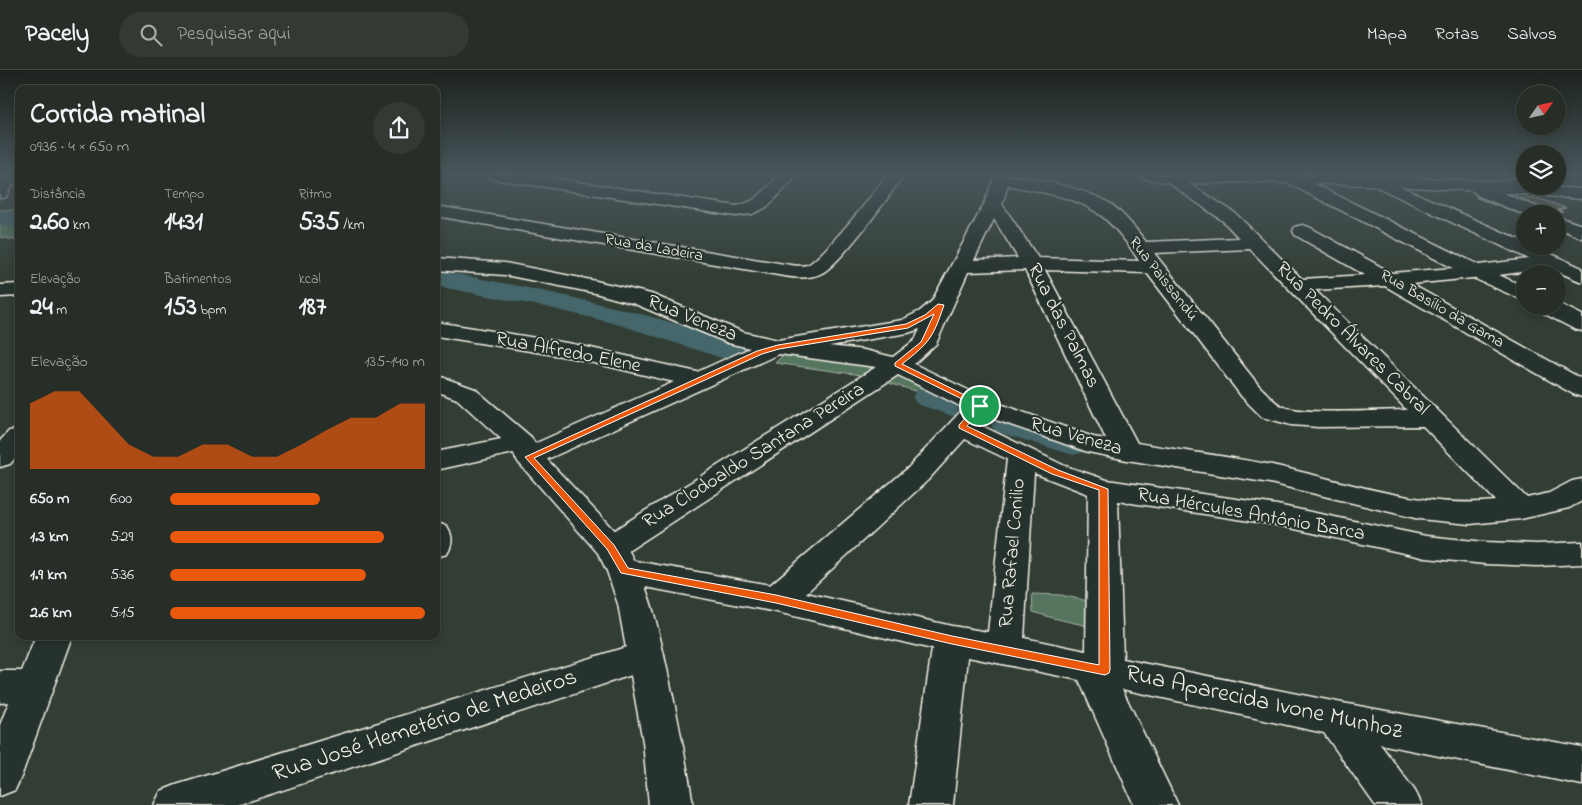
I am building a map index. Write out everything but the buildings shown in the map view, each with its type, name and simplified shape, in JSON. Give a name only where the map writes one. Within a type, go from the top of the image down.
[{"type":"street","points":[[719,209],[749,209]]},
{"type":"street","name":"Rua da Ladeira","points":[[440,212],[801,271],[813,270],[819,267],[868,209]]},
{"type":"street","points":[[899,328],[911,332],[924,344],[934,325],[941,305],[991,209]]},
{"type":"street","name":"Rua das Palmas","points":[[997,209],[1032,264],[1127,452]]},
{"type":"street","name":"Rua Paissandú","points":[[1105,209],[1141,248],[1153,267],[1251,392],[1271,411],[1291,417],[1318,419],[1431,418]]},
{"type":"street","name":"Rua Pedro Álvares Cabral","points":[[1217,209],[1229,217],[1256,243],[1522,509]]},
{"type":"street","points":[[1350,209],[1516,291]]},
{"type":"street","points":[[1438,209],[1582,276]]},
{"type":"street","points":[[1566,225],[1582,232]]},
{"type":"street","name":"Rua Basílio da Gama","points":[[1302,231],[1392,280],[1582,389]]},
{"type":"street","points":[[1141,248],[1256,243]]},
{"type":"street","points":[[1297,284],[1392,280],[1478,272],[1552,262]]},
{"type":"street","name":"Rua Veneza","points":[[440,264],[505,269],[596,287],[643,299],[736,338],[778,347],[841,354],[898,365],[971,416],[1127,452],[1270,474],[1419,509],[1470,514],[1522,509],[1558,501],[1582,488]]},
{"type":"street","points":[[961,266],[1032,264],[1153,267]]},
{"type":"street","points":[[0,291],[15,290]]},
{"type":"street","points":[[440,461],[525,450],[778,347],[899,328],[920,321],[941,305]]},
{"type":"street","points":[[1564,315],[1582,324]]},
{"type":"street","name":"Rua Alfredo Elene","points":[[440,330],[573,351],[699,380]]},
{"type":"street","points":[[841,354],[863,334]]},
{"type":"street","name":"Rua Clodoaldo Santana Pereira","points":[[618,559],[898,365],[924,344]]},
{"type":"street","points":[[440,384],[466,394],[499,421],[618,559],[635,604],[663,742],[663,802]]},
{"type":"street","points":[[776,599],[918,474],[971,416]]},
{"type":"street","name":"Rua Hércules Antônio Barca","points":[[971,416],[1022,456],[1055,472],[1103,489],[1277,515],[1426,547],[1494,554],[1582,553]]},
{"type":"street","points":[[0,426],[15,422]]},
{"type":"street","points":[[0,458],[15,441]]},
{"type":"street","name":"Rua Rafael Conilio","points":[[1005,649],[1022,456]]},
{"type":"street","points":[[1103,489],[1099,669],[1156,805]]},
{"type":"street","name":"Rua Aparecida Ivone Munhoz","points":[[618,559],[776,599],[952,640],[1005,649],[1337,719],[1582,766]]},
{"type":"street","points":[[0,776],[17,686],[51,640]]},
{"type":"street","points":[[931,805],[952,640]]},
{"type":"street","name":"Rua José Hemetério de Medeiros","points":[[176,805],[646,656]]},
{"type":"street","points":[[1337,719],[1400,805]]},
{"type":"green space","points":[[0,210],[15,210],[15,240],[0,237]]},
{"type":"green space","points":[[783,355],[880,365],[928,385],[933,396],[861,375],[775,363]]},
{"type":"green space","points":[[1032,594],[1061,595],[1093,602],[1092,627],[1033,612]]},
{"type":"waterway","points":[[0,218],[15,220]]},
{"type":"waterway","points":[[440,279],[550,300],[626,318],[737,354]]},
{"type":"waterway","points":[[928,397],[960,408]]},
{"type":"waterway","points":[[1007,424],[1073,445]]},
{"type":"route","points":[[941,305],[938,316],[924,344],[898,365],[980,406],[962,427],[1055,472],[1103,489],[1105,670],[952,640],[776,599],[624,571],[611,547],[529,457],[759,353],[778,347],[908,326],[928,316],[941,305]]}]
